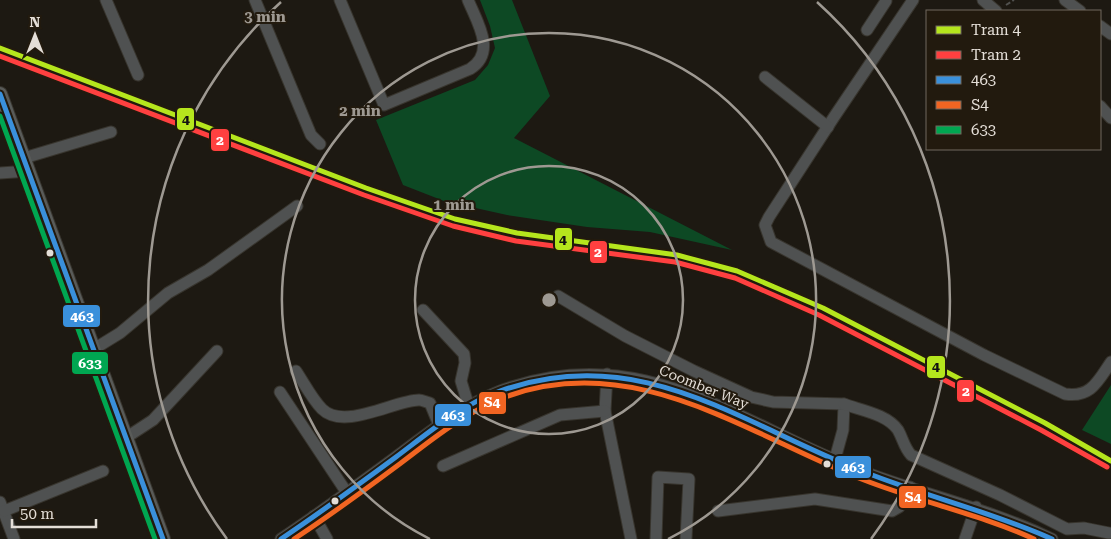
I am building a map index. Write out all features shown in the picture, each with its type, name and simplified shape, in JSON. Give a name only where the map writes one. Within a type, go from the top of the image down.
[{"type":"main road","points":[[0,94],[128,437],[160,535]]},
{"type":"street","points":[[106,0],[138,75]]},
{"type":"street","points":[[255,0],[310,135],[320,144]]},
{"type":"street","points":[[340,0],[384,104],[470,69],[479,62],[484,51],[484,39],[468,0]]},
{"type":"street","points":[[867,30],[885,0],[894,0]]},
{"type":"street","points":[[914,0],[828,127],[765,225],[771,242],[984,355],[1065,394],[1079,395],[1092,391],[1111,362]]},
{"type":"street","points":[[983,0],[995,10]]},
{"type":"street","points":[[1065,0],[1079,10]]},
{"type":"street","points":[[765,77],[828,127]]},
{"type":"street","points":[[1101,107],[1111,118]]},
{"type":"street","points":[[24,158],[111,132]]},
{"type":"street","points":[[0,173],[29,171]]},
{"type":"street","points":[[94,349],[120,333],[168,293],[208,270],[297,206]]},
{"type":"street","points":[[558,296],[694,372],[751,396],[774,402],[844,404],[882,418],[896,428],[906,450],[911,455],[1000,495],[1054,524],[1067,529],[1084,528],[1109,533]]},
{"type":"street","points":[[423,310],[464,354],[465,363],[461,382],[469,407]]},
{"type":"street","points":[[128,437],[153,420],[217,351]]},
{"type":"street","points":[[296,371],[323,410],[331,414],[344,416],[380,411],[420,400],[430,403],[439,425]]},
{"type":"street","name":"Coomber Way","points":[[285,538],[439,425],[498,392],[527,383],[579,374],[606,374],[630,376],[675,388],[835,459],[910,487],[976,507],[1052,539]]},
{"type":"street","points":[[606,374],[605,411],[631,539]]},
{"type":"street","points":[[280,392],[347,493]]},
{"type":"street","points":[[835,459],[843,430],[844,404]]},
{"type":"street","points":[[443,466],[560,415],[605,411]]},
{"type":"street","points":[[14,539],[2,507],[103,471]]},
{"type":"street","points":[[656,539],[658,477],[689,479],[686,539]]},
{"type":"street","points":[[718,511],[815,500],[892,511],[899,507],[910,487]]},
{"type":"street","points":[[965,539],[976,507]]},
{"type":"street","points":[[314,516],[327,539]]},
{"type":"path","points":[[1000,0],[1007,6],[1014,0]]},
{"type":"green space","points":[[480,0],[512,0],[550,96],[514,138],[732,250],[650,232],[587,227],[507,215],[444,201],[403,185],[376,120],[475,80],[488,65],[495,48],[490,26]]},
{"type":"green space","points":[[1111,385],[1111,444],[1082,430]]},
{"type":"tram line","name":"4","points":[[0,48],[366,188],[455,219],[517,233],[677,255],[737,271],[823,308],[1045,423],[1111,461]]},
{"type":"tram line","name":"2","points":[[0,56],[364,195],[453,226],[516,241],[675,262],[735,278],[819,315],[1041,430],[1107,467]]},
{"type":"transit line","name":"463","points":[[0,94],[163,539]]},
{"type":"transit line","name":"633","points":[[0,116],[155,539]]},
{"type":"transit line","name":"463","points":[[281,539],[339,499],[445,420],[472,404],[500,391],[551,378],[599,376],[645,382],[690,395],[867,473],[1029,529],[1052,539]]},
{"type":"transit line","name":"S4","points":[[294,539],[348,502],[424,445],[487,405],[500,399],[549,386],[596,383],[642,390],[687,403],[732,420],[864,480],[992,522],[1034,539]]}]
